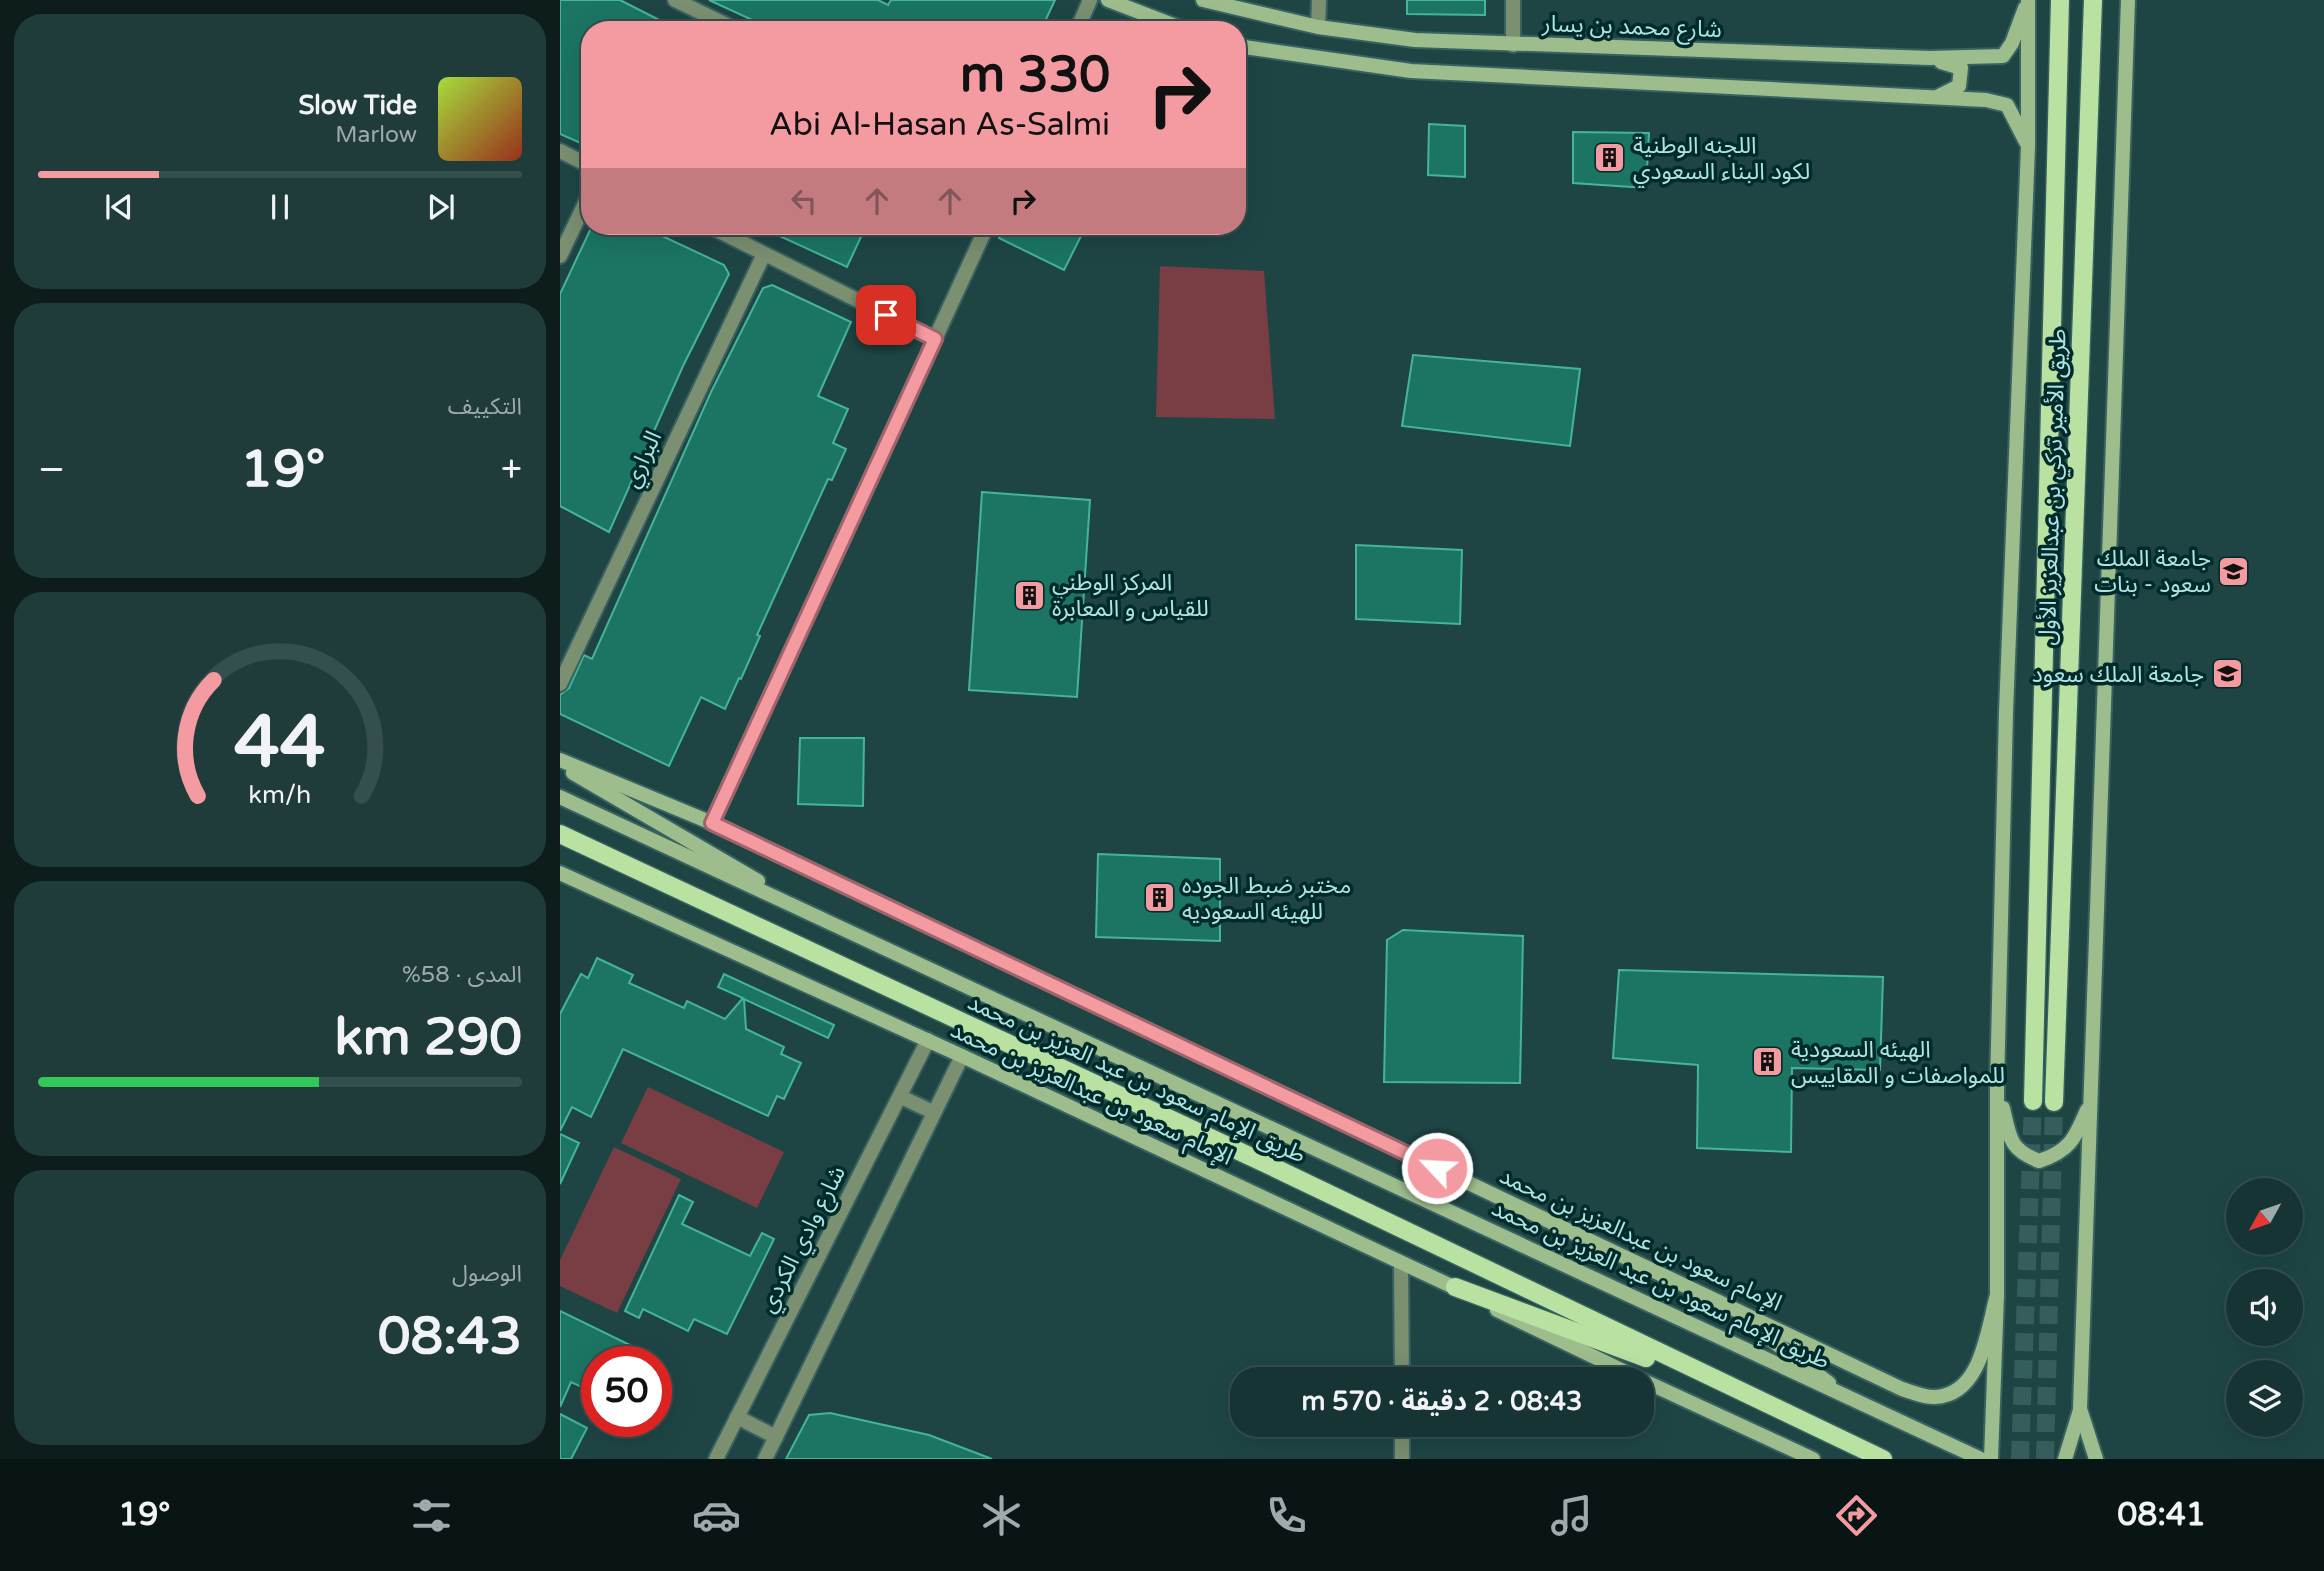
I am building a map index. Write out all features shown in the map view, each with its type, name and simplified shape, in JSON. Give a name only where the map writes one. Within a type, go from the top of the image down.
[{"type":"main road","points":[[1108,0],[1163,21]]},
{"type":"main road","name":"شارع محمد بن يسار","points":[[1203,0],[1318,27],[1415,40],[1930,58],[2003,56],[2012,43],[2028,0]]},
{"type":"main road","points":[[1991,1459],[1997,1296],[1997,1086],[2006,712],[2028,146],[2028,0]]},
{"type":"main road","name":"طريق الأمير تركي بن عبدالعزيز الأول","points":[[2033,1101],[2060,0]]},
{"type":"main road","name":"طريق الأمير تركي بن عبدالعزيز الأول","points":[[2054,1102],[2093,0]]},
{"type":"main road","points":[[2065,1459],[2080,1409],[2105,740],[2128,0]]},
{"type":"main road","points":[[1246,47],[1411,71],[1986,100],[2007,105],[2028,146]]},
{"type":"main road","points":[[1930,58],[1961,68],[1959,86],[1933,99]]},
{"type":"main road","name":"الإمام سعود بن عبدالعزيز بن محمد","points":[[560,760],[712,823],[1902,1389],[1934,1398],[1963,1385],[1976,1372],[1997,1296]]},
{"type":"main road","points":[[560,765],[815,916]]},
{"type":"main road","name":"طريق الإمام سعود بن عبد العزيز بن محمد","points":[[560,797],[1981,1459]]},
{"type":"main road","name":"طريق الإمام سعود بن عبد العزيز بن محمد","points":[[560,834],[1277,1169],[1726,1387],[1883,1459]]},
{"type":"main road","name":"الإمام سعود بن عبدالعزيز بن محمد","points":[[561,875],[928,1040],[1455,1287],[1540,1333],[1615,1367]]},
{"type":"main road","points":[[1997,1086],[2009,1139],[2021,1154],[2039,1161],[2060,1154],[2076,1136],[2090,1102]]},
{"type":"main road","points":[[1455,1287],[1726,1387]]},
{"type":"main road","points":[[1719,1301],[1846,1397]]},
{"type":"main road","name":"الإمام سعود بن عبدالعزيز بن محمد","points":[[1654,1385],[1813,1459]]},
{"type":"main road","points":[[2080,1409],[2096,1459]]},
{"type":"street","points":[[675,0],[718,21]]},
{"type":"street","points":[[1081,21],[1090,0]]},
{"type":"street","points":[[1318,27],[1319,0]]},
{"type":"street","points":[[1513,0],[1513,45]]},
{"type":"street","points":[[560,151],[581,162]]},
{"type":"street","points":[[560,256],[581,211]]},
{"type":"street","points":[[727,235],[935,339]]},
{"type":"street","points":[[712,823],[983,235]]},
{"type":"street","name":"البراري","points":[[560,684],[764,254]]},
{"type":"street","name":"شارع وادي الكردي","points":[[716,1459],[928,1040]]},
{"type":"street","points":[[765,1459],[962,1056]]},
{"type":"street","points":[[901,1097],[933,1112]]},
{"type":"street","points":[[1401,1264],[1402,1367]]},
{"type":"street","points":[[737,1418],[775,1437]]},
{"type":"street","points":[[1402,1437],[1402,1459]]},
{"type":"shaded area","points":[[1160,266],[1264,271],[1275,419],[1156,417]]},
{"type":"shaded area","points":[[648,1087],[784,1152],[757,1208],[621,1143]]},
{"type":"shaded area","points":[[614,1147],[681,1179],[617,1313],[560,1286],[560,1260]]},
{"type":"building","points":[[560,0],[620,0],[661,21],[581,21],[581,143],[560,134]]},
{"type":"building","points":[[709,0],[878,0],[888,5],[891,0],[1055,0],[1045,21],[754,21]]},
{"type":"building","points":[[1407,0],[1485,0],[1485,15],[1407,14]]},
{"type":"building","points":[[1429,124],[1465,126],[1465,177],[1428,175]]},
{"type":"building","name":"اللجنه الوطنية لكود البناء السعودي","points":[[1573,132],[1649,133],[1646,188],[1573,183]]},
{"type":"building","points":[[588,235],[660,235],[724,265],[729,274],[683,366],[609,532],[560,506],[560,294]]},
{"type":"building","points":[[778,235],[862,235],[847,267]]},
{"type":"building","points":[[1000,235],[1082,235],[1064,270],[999,238]]},
{"type":"building","points":[[772,285],[851,322],[818,396],[848,409],[833,443],[846,449],[832,480],[828,479],[757,635],[760,636],[741,679],[739,678],[725,709],[701,697],[669,766],[560,714],[560,695],[569,688],[584,655],[592,659],[711,392],[763,288]]},
{"type":"building","points":[[1413,355],[1580,369],[1570,446],[1402,426]]},
{"type":"building","name":"المركز الوطني للقياس و المعابرة","points":[[982,492],[1090,500],[1077,697],[969,690]]},
{"type":"building","points":[[1356,545],[1462,550],[1460,624],[1356,619]]},
{"type":"building","points":[[800,738],[864,738],[863,806],[798,804]]},
{"type":"building","name":"مختبر ضبط الجوده للهيئه السعوديه","points":[[1098,854],[1220,859],[1220,941],[1096,937]]},
{"type":"building","points":[[1403,930],[1523,936],[1520,1083],[1384,1082],[1387,940]]},
{"type":"building","points":[[597,958],[633,975],[629,983],[684,1008],[687,1001],[725,1019],[743,998],[718,987],[724,974],[834,1025],[828,1038],[744,999],[746,1029],[784,1047],[781,1054],[801,1063],[784,1099],[777,1096],[768,1116],[623,1049],[591,1117],[572,1107],[560,1131],[560,1014],[581,974],[588,978]]},
{"type":"building","name":"الهيئه السعودية للمواصفات و المقاييس","points":[[1619,970],[1883,977],[1880,1070],[1792,1068],[1791,1152],[1697,1148],[1698,1065],[1613,1058]]},
{"type":"building","points":[[560,1134],[579,1143],[560,1184]]},
{"type":"building","points":[[679,1195],[693,1202],[682,1224],[750,1256],[762,1233],[774,1239],[727,1334],[694,1319],[688,1331],[643,1309],[639,1318],[625,1311]]},
{"type":"building","points":[[560,1311],[632,1346],[581,1346],[581,1387],[571,1382],[560,1407]]},
{"type":"building","points":[[830,1413],[929,1435],[992,1459],[786,1459],[809,1415]]},
{"type":"building","points":[[560,1414],[581,1425],[582,1437],[571,1459],[560,1459]]},
{"type":"tunnel","points":[[2020,1459],[2033,1101]]},
{"type":"tunnel","points":[[2045,1459],[2054,1102]]},
{"type":"place","name":"اللجنه الوطنية لكود البناء السعودي","points":[[1610,158]]},
{"type":"place","name":"جامعة الملك سعود - بنات","points":[[2234,571]]},
{"type":"place","name":"المركز الوطني للقياس و المعابرة","points":[[1029,595]]},
{"type":"place","name":"جامعة الملك سعود","points":[[2227,674]]},
{"type":"place","name":"مختبر ضبط الجوده للهيئه السعوديه","points":[[1159,898]]},
{"type":"place","name":"الهيئه السعودية للمواصفات و المقاييس","points":[[1768,1062]]},
{"type":"route","points":[[886,315],[935,339],[712,823],[1437,1168]]}]
